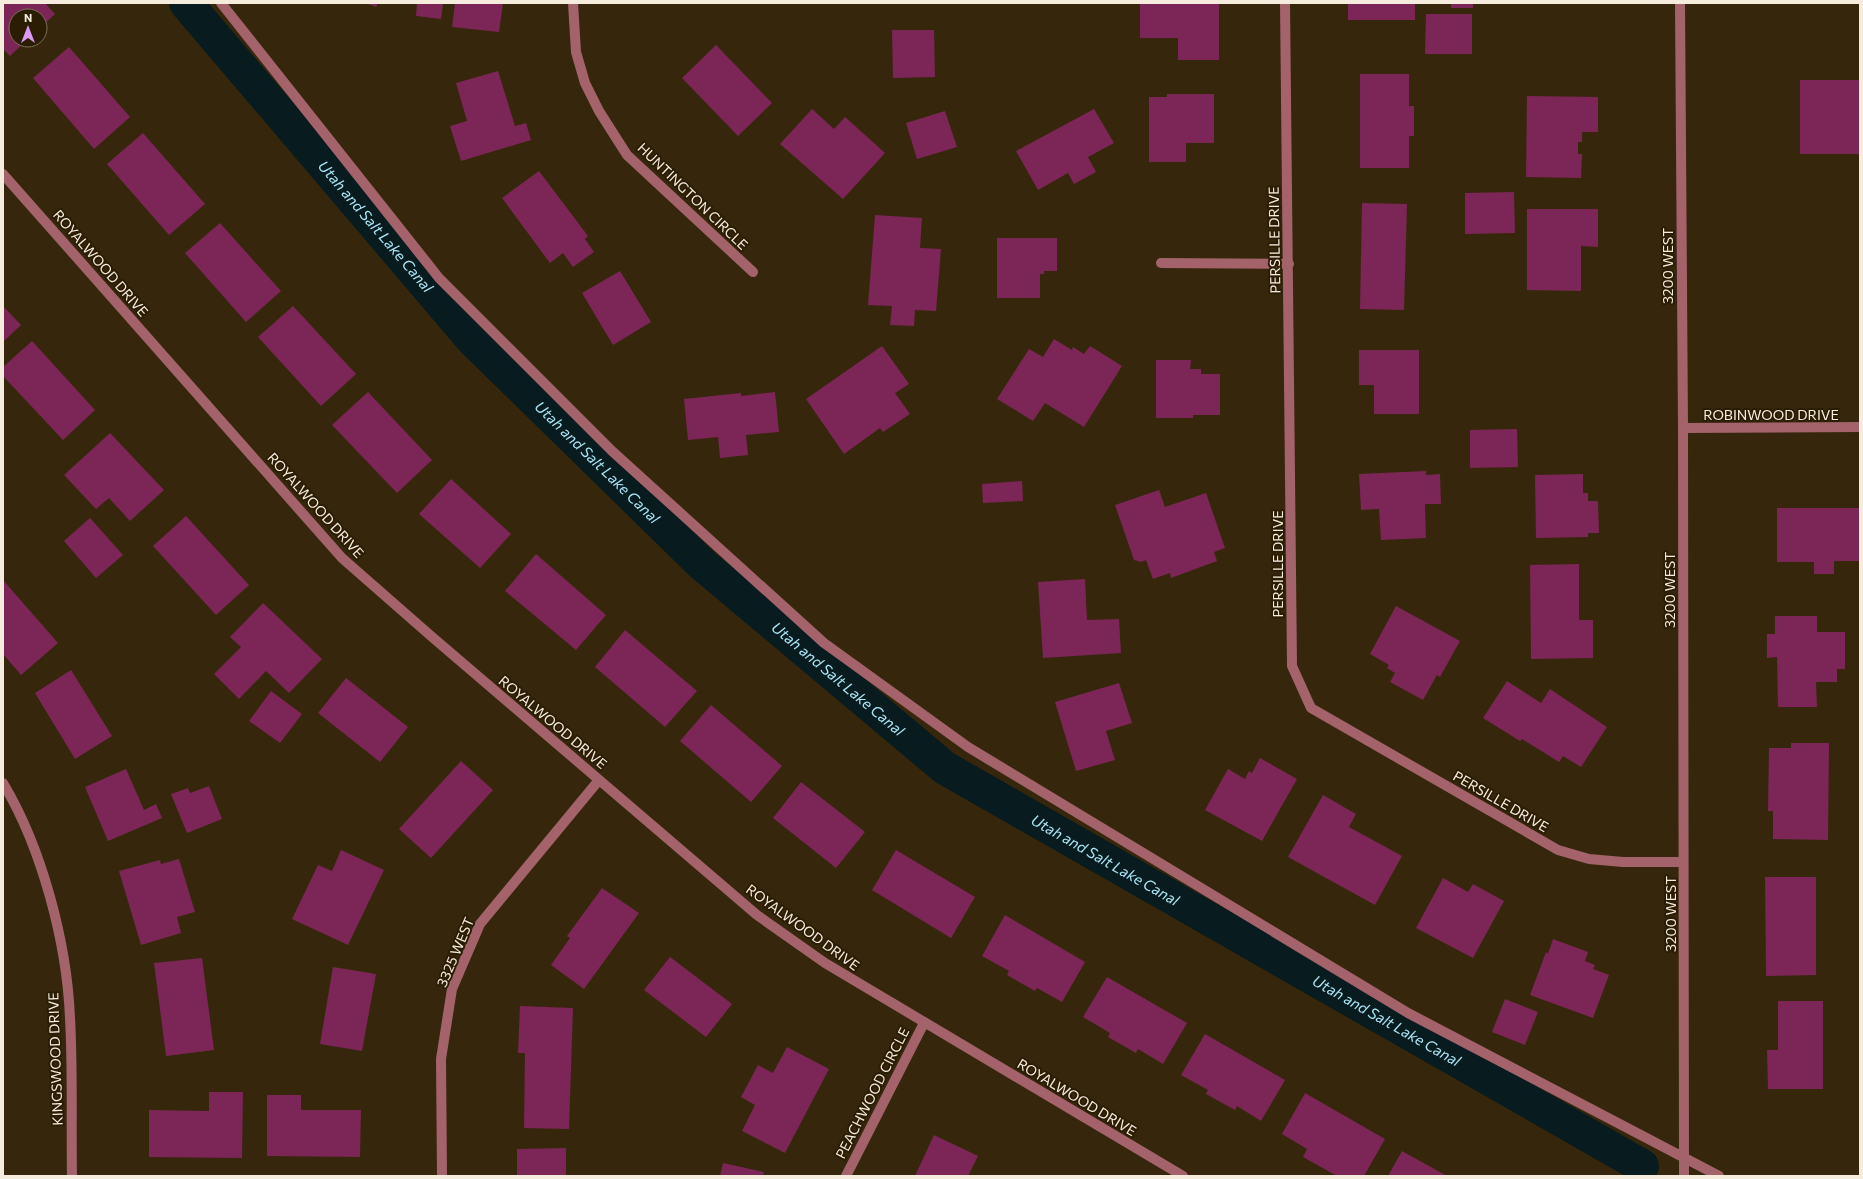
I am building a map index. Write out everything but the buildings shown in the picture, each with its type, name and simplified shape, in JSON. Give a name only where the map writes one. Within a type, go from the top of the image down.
[{"type":"street","points":[[221,3],[439,278],[612,451],[824,644],[968,747],[1408,1013],[1719,1176]]},
{"type":"street","name":"HUNTINGTON CIRCLE","points":[[573,3],[576,52],[585,83],[599,111],[627,155],[753,272]]},
{"type":"street","name":"PERSILLE DRIVE","points":[[1285,3],[1292,666],[1311,708],[1558,850],[1589,859],[1623,862],[1684,862]]},
{"type":"street","name":"3200 WEST","points":[[1680,3],[1683,428],[1684,1176]]},
{"type":"street","name":"ROYALWOOD DRIVE","points":[[3,174],[342,558],[437,642],[757,915],[825,963],[1183,1176]]},
{"type":"street","points":[[1161,263],[1288,264]]},
{"type":"street","name":"ROBINWOOD DRIVE","points":[[1683,428],[1860,427]]},
{"type":"street","name":"3325 WEST","points":[[442,1176],[442,1059],[452,989],[480,924],[599,780]]},
{"type":"street","name":"KINGSWOOD DRIVE","points":[[3,784],[16,806],[44,878],[63,952],[70,1017],[72,1176]]},
{"type":"street","name":"PEACHWOOD CIRCLE","points":[[846,1176],[924,1023]]},
{"type":"waterway","name":"Utah and Salt Lake Canal","points":[[186,3],[472,339],[702,564],[945,768],[1642,1166]]}]
